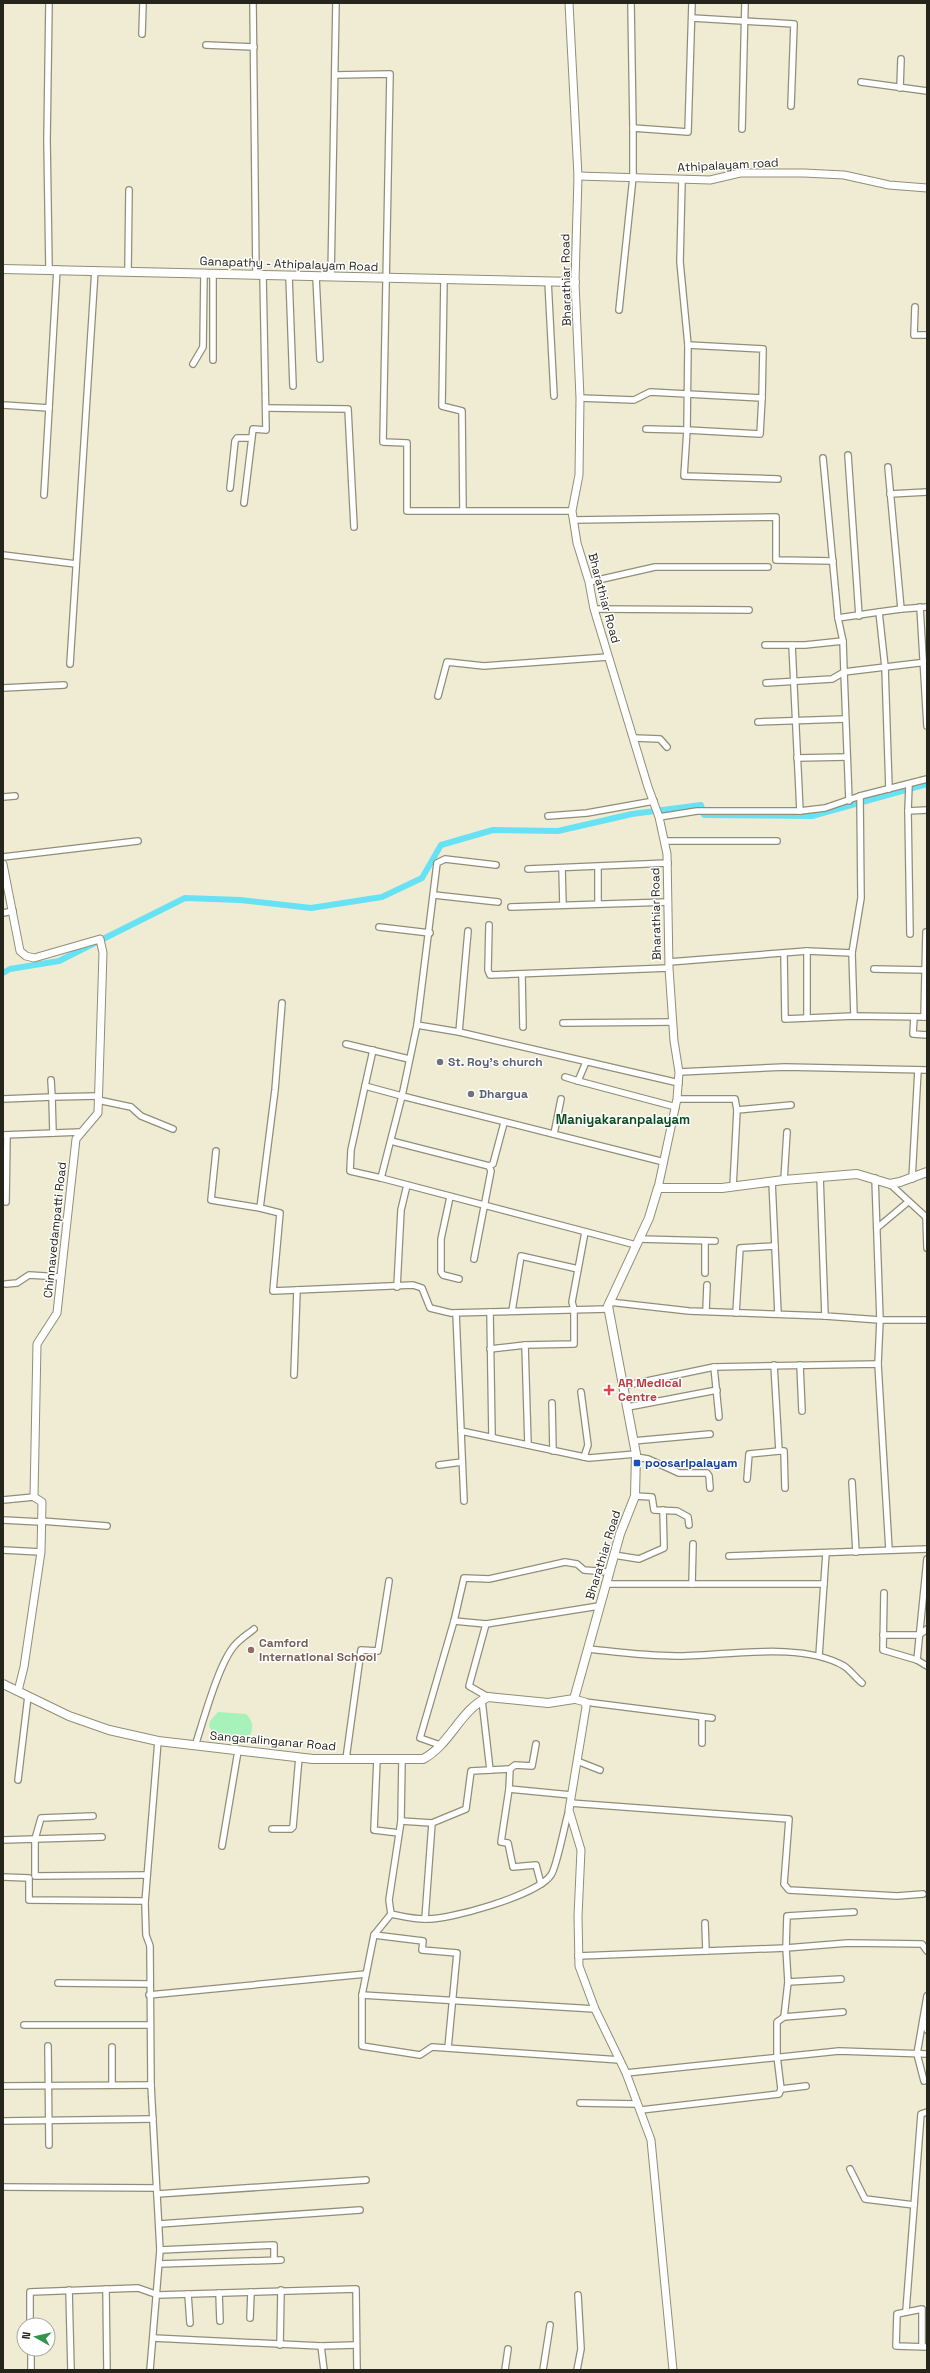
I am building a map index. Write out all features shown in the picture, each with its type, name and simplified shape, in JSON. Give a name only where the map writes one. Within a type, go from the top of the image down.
[{"type":"main road","name":"Ganapathy - Athipalayam Road","points":[[3,269],[53,268],[316,277],[575,282]]},
{"type":"main road","points":[[658,1188],[733,1187],[772,1181],[857,1174],[875,1178],[890,1184],[912,1179],[927,1172]]},
{"type":"main road","name":"Bharathiar Road","points":[[574,1699],[608,1572],[635,1496],[636,1456],[609,1305],[649,1218],[658,1188]]},
{"type":"main road","name":"Sangaralinganar Road","points":[[3,1684],[69,1716],[109,1730],[158,1741],[299,1758],[423,1759],[440,1745],[469,1710],[485,1698]]},
{"type":"main road","points":[[485,1698],[548,1703],[574,1699]]},
{"type":"street","points":[[44,495],[49,408],[53,268],[47,140],[49,3]]},
{"type":"street","points":[[142,34],[143,3]]},
{"type":"street","points":[[244,503],[253,429],[266,430],[260,275],[253,3]]},
{"type":"street","points":[[331,277],[336,3]]},
{"type":"street","name":"Bharathiar Road","points":[[569,3],[578,176],[575,282],[580,398],[579,475],[572,511],[594,609],[659,816],[665,840],[668,863],[669,965],[679,1083],[677,1103],[658,1188]]},
{"type":"street","points":[[619,310],[633,177],[631,3]]},
{"type":"street","points":[[633,128],[688,132],[692,3]]},
{"type":"street","points":[[742,129],[745,3]]},
{"type":"street","points":[[692,18],[794,24],[791,106]]},
{"type":"street","points":[[206,45],[254,47]]},
{"type":"street","points":[[900,88],[902,59]]},
{"type":"street","points":[[335,74],[390,74],[383,442],[406,443],[407,511],[572,511]]},
{"type":"street","points":[[861,82],[927,91]]},
{"type":"street","name":"Athipalayam road","points":[[578,176],[710,180],[740,173],[804,173],[844,175],[889,185],[927,188]]},
{"type":"street","points":[[682,180],[680,262],[688,345],[687,430],[684,476],[778,479]]},
{"type":"street","points":[[128,271],[129,190]]},
{"type":"street","points":[[70,664],[95,270]]},
{"type":"street","points":[[193,364],[203,347],[204,273]]},
{"type":"street","points":[[213,274],[213,360]]},
{"type":"street","points":[[289,276],[293,386]]},
{"type":"street","points":[[316,277],[320,360]]},
{"type":"street","points":[[444,279],[442,406],[462,411],[463,510]]},
{"type":"street","points":[[548,281],[554,396]]},
{"type":"street","points":[[915,308],[914,335],[927,335]]},
{"type":"street","points":[[646,429],[760,434],[763,349],[688,345]]},
{"type":"street","points":[[580,398],[634,400],[650,392],[762,398]]},
{"type":"street","points":[[3,405],[49,408]]},
{"type":"street","points":[[266,408],[348,409],[354,527]]},
{"type":"street","points":[[230,488],[234,441],[237,438],[251,438]]},
{"type":"street","points":[[848,455],[859,616]]},
{"type":"street","points":[[823,458],[838,618],[843,641],[849,801]]},
{"type":"street","points":[[888,467],[901,609]]},
{"type":"street","points":[[890,494],[927,492]]},
{"type":"street","points":[[573,520],[776,517],[776,560],[833,561]]},
{"type":"street","points":[[3,555],[76,564]]},
{"type":"street","points":[[589,582],[655,567],[768,567]]},
{"type":"street","points":[[920,607],[925,662],[927,726]]},
{"type":"street","points":[[838,618],[901,609],[927,607]]},
{"type":"street","points":[[594,609],[749,610]]},
{"type":"street","points":[[879,612],[885,667],[889,789]]},
{"type":"street","points":[[765,645],[843,641]]},
{"type":"street","points":[[792,644],[800,811]]},
{"type":"street","points":[[438,696],[447,662],[484,666],[608,657]]},
{"type":"street","points":[[766,683],[832,679],[844,672],[925,662]]},
{"type":"street","points":[[3,688],[64,685]]},
{"type":"street","points":[[758,722],[845,718]]},
{"type":"street","points":[[634,738],[660,739],[667,747]]},
{"type":"street","points":[[797,758],[847,757]]},
{"type":"street","points":[[659,816],[697,811],[800,811],[826,808],[927,779]]},
{"type":"street","points":[[909,785],[910,934]]},
{"type":"street","points":[[3,796],[15,796]]},
{"type":"street","points":[[854,1016],[852,952],[861,898],[860,797]]},
{"type":"street","points":[[548,816],[587,813],[654,802]]},
{"type":"street","points":[[908,811],[927,810]]},
{"type":"street","points":[[665,840],[777,841]]},
{"type":"street","points":[[3,857],[138,841]]},
{"type":"street","points":[[381,1178],[402,1096],[417,1025],[430,933],[437,863],[441,859],[496,865]]},
{"type":"street","points":[[528,869],[668,863]]},
{"type":"street","name":"Chinnavedampatti Road","points":[[3,864],[20,951],[26,956],[34,958],[100,939],[103,953],[98,1113],[76,1139],[57,1313],[38,1344],[34,1497],[42,1502],[41,1552],[24,1667],[18,1691]]},
{"type":"street","points":[[598,867],[598,904]]},
{"type":"street","points":[[562,868],[563,905]]},
{"type":"street","points":[[434,895],[498,902]]},
{"type":"street","points":[[512,907],[668,902]]},
{"type":"street","points":[[3,913],[13,911]]},
{"type":"street","points":[[489,925],[489,974],[522,975],[669,965],[754,954],[784,954],[807,951],[852,952]]},
{"type":"street","points":[[379,927],[430,933]]},
{"type":"street","points":[[459,1032],[468,931]]},
{"type":"street","points":[[784,954],[785,1019],[854,1016],[926,1017],[926,932]]},
{"type":"street","points":[[807,951],[807,1018]]},
{"type":"street","points":[[874,969],[925,970]]},
{"type":"street","points":[[522,975],[523,1027]]},
{"type":"street","points":[[260,1208],[275,1090],[282,1003]]},
{"type":"street","points":[[914,1017],[913,1034],[927,1035]]},
{"type":"street","points":[[563,1023],[673,1022]]},
{"type":"street","points":[[417,1025],[459,1032],[679,1083]]},
{"type":"street","points":[[346,1044],[409,1059]]},
{"type":"street","points":[[373,1050],[349,1166],[350,1171],[586,1232],[638,1242],[715,1242]]},
{"type":"street","points":[[578,1081],[586,1062]]},
{"type":"street","points":[[679,1072],[785,1067],[927,1070]]},
{"type":"street","points":[[912,1179],[918,1070]]},
{"type":"street","points":[[565,1077],[677,1103],[735,1099],[736,1110],[733,1187]]},
{"type":"street","points":[[50,1080],[53,1133]]},
{"type":"street","points":[[365,1086],[504,1123],[664,1162]]},
{"type":"street","points":[[3,1100],[52,1097],[98,1098],[131,1107],[141,1116],[173,1129]]},
{"type":"street","points":[[554,1134],[561,1100]]},
{"type":"street","points":[[736,1110],[791,1105]]},
{"type":"street","points":[[489,1166],[493,1164],[504,1123]]},
{"type":"street","points":[[6,1202],[4,1185],[5,1135],[81,1132]]},
{"type":"street","points":[[784,1180],[787,1132]]},
{"type":"street","points":[[391,1141],[489,1166]]},
{"type":"street","points":[[216,1151],[211,1200],[260,1208],[280,1213],[273,1291],[419,1286],[422,1288],[430,1308],[456,1313],[574,1309],[609,1305],[880,1320],[927,1320]]},
{"type":"street","points":[[474,1259],[483,1205],[491,1171],[489,1166]]},
{"type":"street","points":[[820,1176],[824,1316]]},
{"type":"street","points":[[875,1178],[880,1320],[878,1364],[889,1550]]},
{"type":"street","points":[[772,1181],[778,1314]]},
{"type":"street","points":[[890,1184],[908,1202],[927,1217],[927,1248]]},
{"type":"street","points":[[397,1287],[401,1210],[407,1185]]},
{"type":"street","points":[[450,1197],[441,1239],[441,1272],[443,1275],[459,1279]]},
{"type":"street","points":[[877,1228],[908,1202]]},
{"type":"street","points":[[490,1349],[525,1345],[574,1344],[574,1309],[572,1302],[586,1232]]},
{"type":"street","points":[[705,1241],[705,1273]]},
{"type":"street","points":[[736,1312],[740,1248],[775,1246]]},
{"type":"street","points":[[512,1311],[521,1256],[578,1269]]},
{"type":"street","points":[[6,1284],[17,1283],[29,1275],[61,1277]]},
{"type":"street","points":[[706,1285],[706,1311]]},
{"type":"street","points":[[294,1375],[297,1290]]},
{"type":"street","points":[[490,1312],[492,1436]]},
{"type":"street","points":[[456,1313],[464,1501]]},
{"type":"street","points":[[525,1345],[528,1445]]},
{"type":"street","points":[[623,1386],[714,1367],[878,1364]]},
{"type":"street","points":[[774,1365],[779,1451]]},
{"type":"street","points":[[800,1365],[802,1411]]},
{"type":"street","points":[[714,1367],[719,1416]]},
{"type":"street","points":[[628,1407],[717,1390]]},
{"type":"street","points":[[581,1392],[588,1445],[584,1456]]},
{"type":"street","points":[[552,1403],[553,1450]]},
{"type":"street","points":[[461,1431],[492,1436],[584,1456],[636,1456],[648,1459],[679,1474],[707,1473],[709,1476],[710,1488]]},
{"type":"street","points":[[633,1441],[710,1434]]},
{"type":"street","points":[[747,1479],[748,1454],[784,1451],[785,1488]]},
{"type":"street","points":[[439,1465],[462,1462]]},
{"type":"street","points":[[852,1482],[856,1552]]},
{"type":"street","points":[[635,1496],[650,1497],[653,1500],[653,1509],[676,1511],[686,1514],[688,1517],[688,1525]]},
{"type":"street","points":[[3,1500],[34,1497]]},
{"type":"street","points":[[614,1555],[640,1559],[664,1548],[663,1510]]},
{"type":"street","points":[[3,1520],[107,1526]]},
{"type":"street","points":[[692,1544],[692,1584]]},
{"type":"street","points":[[729,1556],[927,1549]]},
{"type":"street","points":[[3,1550],[41,1552]]},
{"type":"street","points":[[819,1656],[826,1553]]},
{"type":"street","points":[[440,1745],[420,1738],[454,1621],[464,1578],[489,1579],[565,1562],[576,1564],[584,1570],[608,1572]]},
{"type":"street","points":[[917,1660],[927,1562]]},
{"type":"street","points":[[346,1759],[361,1650],[378,1651],[389,1581]]},
{"type":"street","points":[[605,1584],[824,1584]]},
{"type":"street","points":[[884,1593],[883,1650],[917,1660],[927,1666]]},
{"type":"street","points":[[454,1621],[486,1624],[599,1606]]},
{"type":"street","points":[[486,1624],[469,1686],[485,1698],[490,1770]]},
{"type":"street","points":[[195,1746],[216,1683],[229,1655],[234,1645],[254,1628]]},
{"type":"street","points":[[883,1635],[919,1635],[927,1629]]},
{"type":"street","points":[[588,1649],[640,1655],[676,1656],[768,1652],[819,1656],[845,1667],[862,1683]]},
{"type":"street","points":[[18,1780],[28,1696]]},
{"type":"street","points":[[574,1699],[585,1702],[712,1718]]},
{"type":"street","points":[[390,1914],[425,1920],[486,1908],[518,1896],[541,1884],[551,1875],[569,1806],[585,1702]]},
{"type":"street","points":[[702,1717],[702,1743]]},
{"type":"street","points":[[150,2370],[158,2295],[160,2250],[149,2025],[150,1946],[146,1935],[145,1901],[158,1741]]},
{"type":"street","points":[[536,1744],[532,1766],[515,1765],[510,1770],[509,1789],[501,1842],[508,1843],[513,1867],[536,1865],[541,1884]]},
{"type":"street","points":[[222,1846],[238,1751]]},
{"type":"street","points":[[272,1828],[291,1829],[293,1827],[299,1758]]},
{"type":"street","points":[[377,1759],[374,1830],[399,1833]]},
{"type":"street","points":[[402,1760],[401,1821],[389,1900],[390,1914],[374,1935],[362,1995],[362,2046],[420,2056],[432,2047],[620,2060]]},
{"type":"street","points":[[577,1761],[600,1770]]},
{"type":"street","points":[[401,1821],[432,1823],[466,1809],[471,1771],[510,1770]]},
{"type":"street","points":[[509,1789],[571,1794]]},
{"type":"street","points":[[569,1806],[789,1819],[784,1884],[789,1890],[897,1896],[923,1894]]},
{"type":"street","points":[[569,1806],[582,1850],[578,1916],[579,1966],[595,2009],[626,2073],[651,2140],[673,2370]]},
{"type":"street","points":[[93,1816],[41,1818],[35,1839],[29,1900],[145,1901]]},
{"type":"street","points":[[425,1920],[432,1823]]},
{"type":"street","points":[[3,1840],[102,1837]]},
{"type":"street","points":[[3,1877],[147,1875]]},
{"type":"street","points":[[784,2017],[788,1982],[786,1948],[787,1916],[854,1912]]},
{"type":"street","points":[[705,1924],[706,1951]]},
{"type":"street","points":[[374,1935],[423,1942],[422,1950],[457,1953],[454,2000],[448,2048]]},
{"type":"street","points":[[578,1956],[786,1948],[848,1944],[922,1944],[927,1951]]},
{"type":"street","points":[[149,1995],[366,1974]]},
{"type":"street","points":[[788,1982],[841,1979]]},
{"type":"street","points":[[58,1983],[149,1984]]},
{"type":"street","points":[[362,1995],[595,2009]]},
{"type":"street","points":[[924,2081],[916,2054],[927,1996]]},
{"type":"street","points":[[580,2103],[639,2107],[754,2098],[779,2094],[781,2089],[775,2025],[784,2017],[843,2012]]},
{"type":"street","points":[[923,2020],[927,2030]]},
{"type":"street","points":[[24,2024],[149,2025]]},
{"type":"street","points":[[48,2046],[49,2145]]},
{"type":"street","points":[[112,2047],[112,2085]]},
{"type":"street","points":[[626,2073],[777,2056],[839,2051],[927,2054]]},
{"type":"street","points":[[3,2086],[151,2085]]},
{"type":"street","points":[[781,2089],[806,2086]]},
{"type":"street","points":[[906,2311],[921,2114],[927,2112]]},
{"type":"street","points":[[3,2120],[153,2119]]},
{"type":"street","points":[[850,2169],[865,2200],[914,2205]]},
{"type":"street","points":[[157,2194],[366,2180]]},
{"type":"street","points":[[3,2187],[156,2188]]},
{"type":"street","points":[[159,2224],[360,2210]]},
{"type":"street","points":[[159,2264],[277,2260],[274,2245],[160,2250]]},
{"type":"street","points":[[30,2317],[30,2292],[138,2288],[158,2295],[281,2290],[356,2289],[357,2370]]},
{"type":"street","points":[[106,2289],[107,2370]]},
{"type":"street","points":[[69,2290],[71,2370]]},
{"type":"street","points":[[280,2345],[281,2290]]},
{"type":"street","points":[[250,2318],[251,2292]]},
{"type":"street","points":[[219,2293],[220,2320]]},
{"type":"street","points":[[188,2294],[190,2323]]},
{"type":"street","points":[[576,2370],[581,2350],[578,2295]]},
{"type":"street","points":[[922,2309],[925,2347],[896,2346],[897,2314],[922,2309]]},
{"type":"street","points":[[543,2370],[550,2325]]},
{"type":"street","points":[[153,2338],[280,2345],[321,2346],[356,2344]]},
{"type":"street","points":[[321,2346],[324,2370]]},
{"type":"street","points":[[505,2370],[508,2349]]},
{"type":"street","points":[[31,2357],[31,2370]]},
{"type":"green space","points":[[218,1712],[246,1714],[251,1720],[252,1724],[252,1731],[248,1738],[245,1741],[215,1736],[209,1726],[210,1721]]},
{"type":"waterway","points":[[3,973],[10,969],[59,961],[185,898],[240,900],[311,908],[382,897],[422,878],[441,845],[493,830],[558,831],[632,814],[701,805],[704,815],[812,816],[927,784]]},
{"type":"place","name":"St. Roy's church","points":[[440,1062]]},
{"type":"place","name":"Dhargua","points":[[471,1094]]},
{"type":"place","name":"AR Medical Centre","points":[[609,1390]]},
{"type":"place","name":"poosaripalayam","points":[[637,1463]]},
{"type":"place","name":"Camford International School","points":[[251,1650]]},
{"type":"district","name":"Maniyakaranpalayam","points":[[623,1119]]}]
